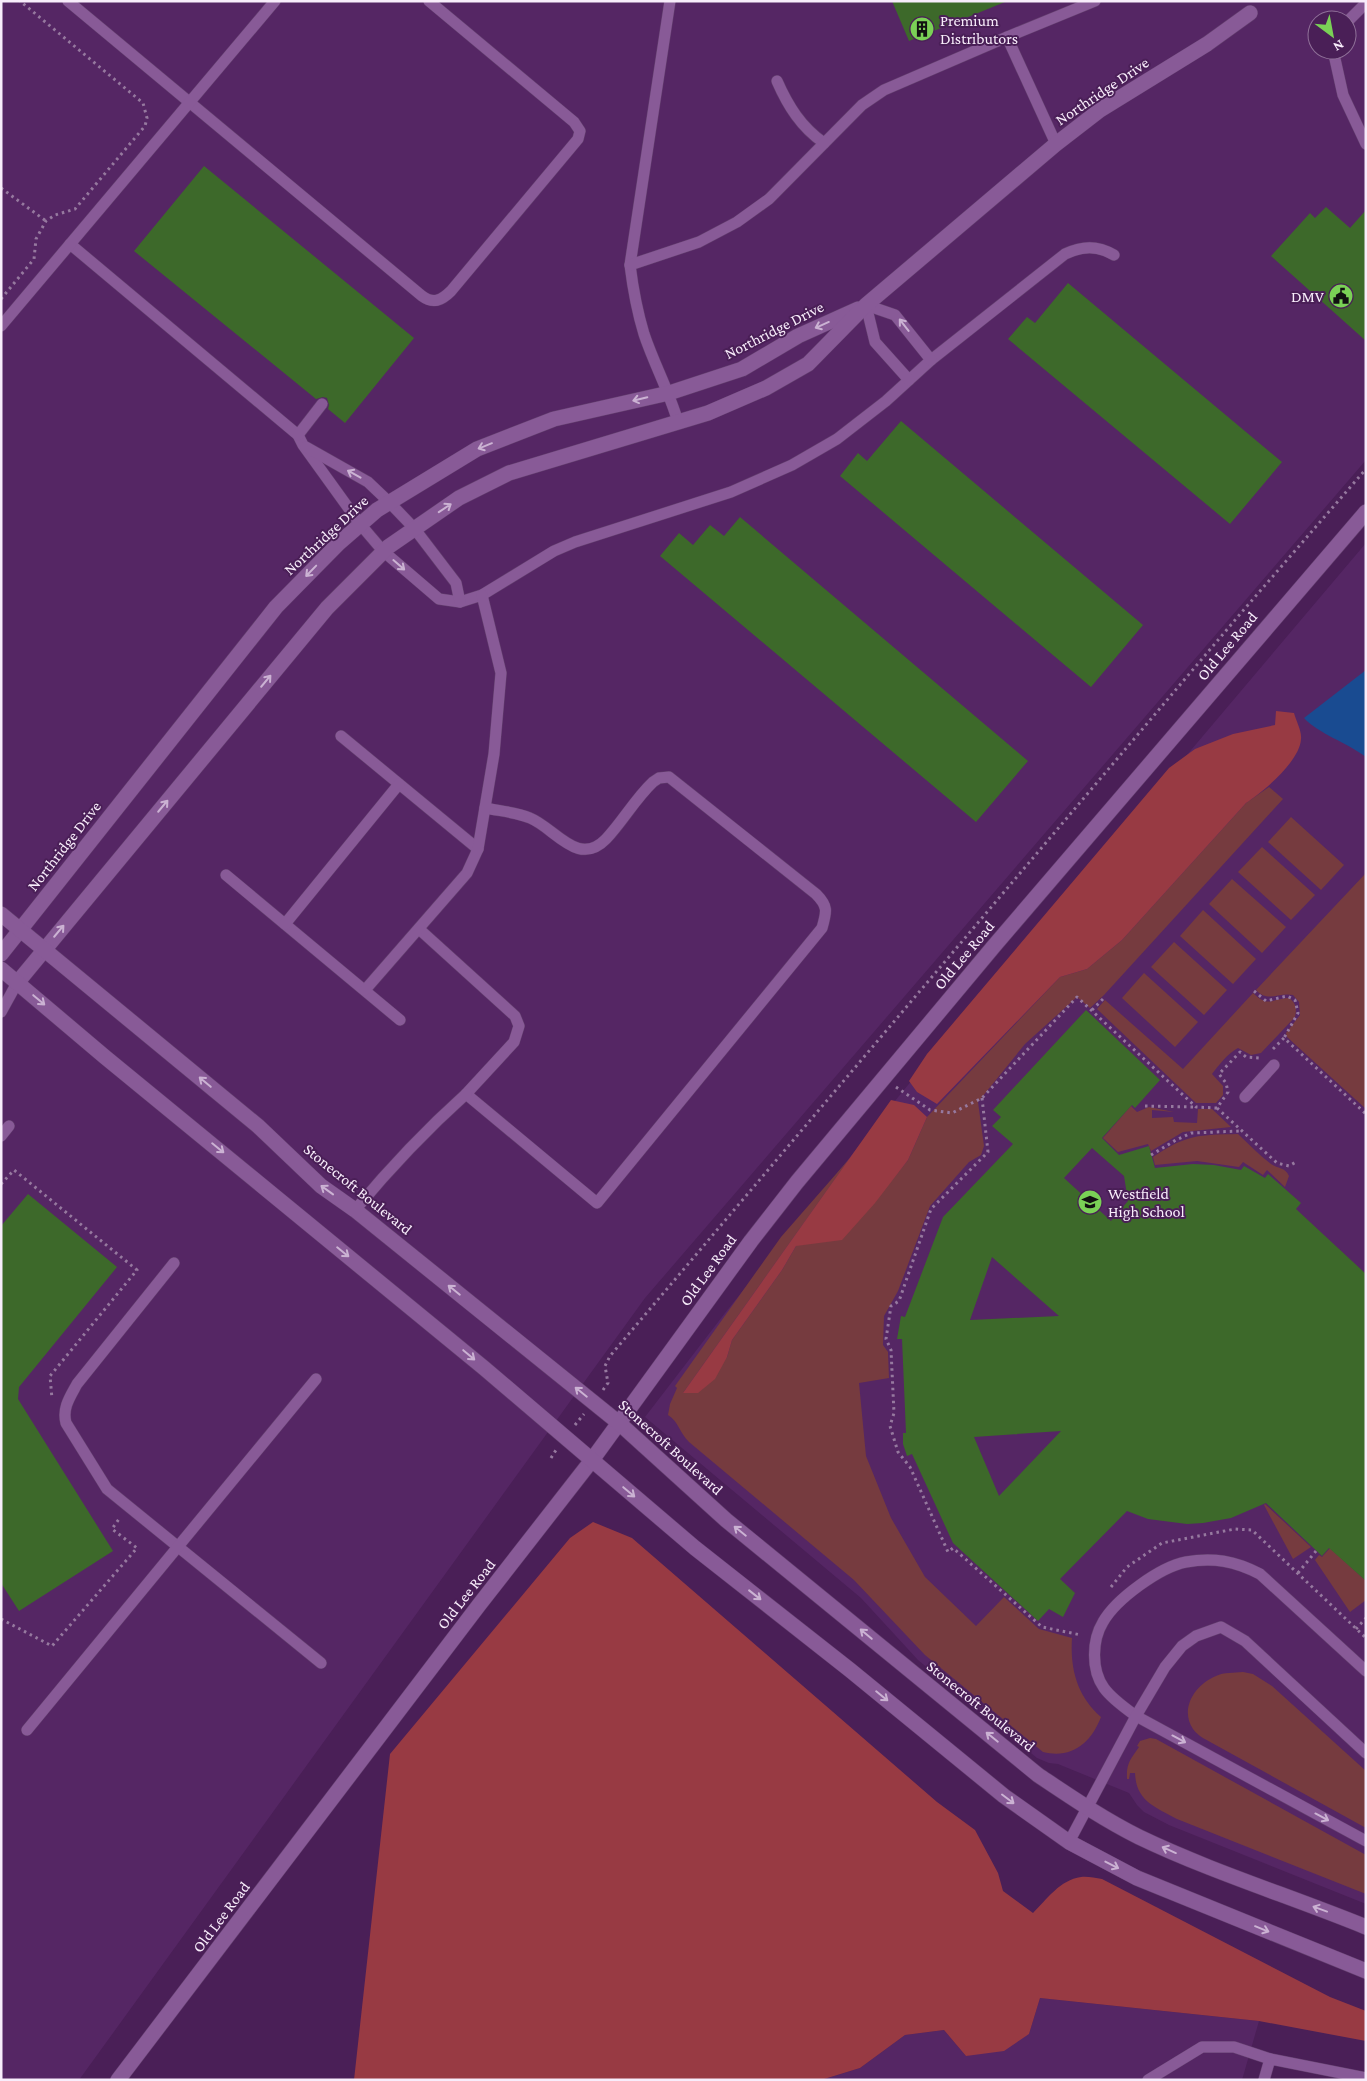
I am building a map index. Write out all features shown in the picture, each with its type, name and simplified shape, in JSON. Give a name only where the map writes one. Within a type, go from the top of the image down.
[{"type":"street","name":"Northridge Drive","points":[[18,983],[44,949],[327,608],[383,551],[459,498],[509,473],[708,412],[766,388],[808,364],[866,305],[1056,144],[1100,110],[1207,44],[1251,7]]},
{"type":"street","name":"Northridge Drive","points":[[1,954],[276,607],[338,543],[389,502],[477,449],[554,419],[669,393],[742,368],[798,336],[866,305]]},
{"type":"street","name":"Old Lee Road","points":[[118,2080],[479,1604],[592,1460],[751,1241],[797,1182],[1000,939],[1366,512]]},
{"type":"street","name":"Stonecroft Boulevard","points":[[1,914],[258,1126],[321,1186],[355,1210],[619,1423],[726,1520],[1038,1775],[1087,1808],[1139,1836],[1201,1864],[1366,1927]]},
{"type":"street","points":[[1,969],[566,1437],[695,1548],[850,1670],[1004,1796],[1069,1842],[1137,1878],[1366,1971]]},
{"type":"lane","points":[[68,1],[428,301],[440,300],[451,291],[578,139],[580,130],[574,122],[429,1]]},
{"type":"lane","points":[[1,326],[274,1]]},
{"type":"lane","points":[[670,1],[630,265],[634,298],[645,335],[669,393],[678,422]]},
{"type":"lane","points":[[630,265],[699,242],[737,222],[769,199],[862,105],[884,90],[1095,1]]},
{"type":"lane","points":[[1357,11],[1366,2]]},
{"type":"lane","points":[[1007,37],[1056,144]]},
{"type":"lane","points":[[1336,60],[1343,95],[1366,144]]},
{"type":"lane","points":[[777,81],[794,113],[811,134],[824,143]]},
{"type":"lane","points":[[70,244],[300,440],[368,482],[414,528],[456,583],[460,602]]},
{"type":"lane","points":[[300,440],[360,524],[383,551],[439,599],[460,602],[482,595],[511,576],[575,542],[731,492],[792,465],[851,429],[886,401],[930,360],[1064,254],[1086,246],[1114,254]]},
{"type":"lane","points":[[866,305],[895,315],[930,360]]},
{"type":"lane","points":[[866,305],[875,342],[909,380]]},
{"type":"lane","points":[[300,440],[322,404]]},
{"type":"lane","points":[[365,990],[467,873],[478,849],[494,754],[501,673],[482,595]]},
{"type":"lane","points":[[340,736],[478,849]]},
{"type":"lane","points":[[466,1094],[597,1203],[822,928],[827,914],[824,902],[816,894],[669,777],[659,778],[653,782],[605,840],[592,848],[571,847],[530,818],[485,808]]},
{"type":"lane","points":[[285,924],[398,784]]},
{"type":"lane","points":[[226,875],[400,1020]]},
{"type":"lane","points":[[355,1210],[390,1168],[435,1122],[466,1094],[514,1042],[519,1026],[515,1016],[419,929]]},
{"type":"lane","points":[[1,1012],[18,983]]},
{"type":"lane","points":[[1245,1097],[1274,1065]]},
{"type":"lane","points":[[1,1136],[9,1126]]},
{"type":"lane","points":[[174,1262],[77,1384],[66,1405],[64,1414],[66,1423],[107,1489],[179,1545],[321,1663]]},
{"type":"lane","points":[[26,1730],[316,1379]]},
{"type":"lane","points":[[1366,1671],[1260,1574],[1244,1566],[1215,1559],[1184,1562],[1169,1568],[1138,1587],[1104,1620],[1096,1635],[1095,1656],[1097,1671],[1104,1688],[1136,1716],[1366,1841]]},
{"type":"lane","points":[[1069,1842],[1136,1716],[1165,1667],[1182,1646],[1196,1636],[1221,1626],[1245,1641],[1366,1753]]},
{"type":"lane","points":[[1148,2080],[1202,2046],[1234,2047],[1270,2059],[1366,2078]]},
{"type":"lane","points":[[1264,2080],[1270,2059]]},
{"type":"path","points":[[1,299],[34,260],[36,239],[46,221],[55,215],[75,209],[145,126],[147,118],[142,103],[20,1]]},
{"type":"path","points":[[1,188],[46,221]]},
{"type":"path","points":[[551,1458],[608,1383],[606,1366],[610,1356],[1228,628],[1366,469]]},
{"type":"path","points":[[1218,1108],[1228,1092],[1226,1083],[1219,1074],[1240,1052],[1246,1057],[1259,1058],[1268,1054],[1284,1038],[1298,1013],[1295,1000],[1287,996],[1266,1001],[1254,991]]},
{"type":"path","points":[[884,1079],[930,1110],[952,1113],[982,1098],[1077,997],[1196,1107]]},
{"type":"path","points":[[1092,1010],[1104,998]]},
{"type":"path","points":[[1284,1038],[1366,1114]]},
{"type":"path","points":[[982,1098],[988,1152],[931,1209],[899,1301],[891,1306],[886,1339],[891,1350],[894,1404],[894,1413],[890,1426],[898,1452],[910,1467],[948,1552],[953,1548],[1042,1627],[1081,1635]]},
{"type":"path","points":[[1146,1106],[1218,1108],[1277,1163],[1289,1166],[1296,1162]]},
{"type":"path","points":[[1151,1155],[1191,1133],[1242,1130]]},
{"type":"path","points":[[1,1184],[14,1170],[137,1270],[50,1376],[52,1405]]},
{"type":"path","points":[[1,1619],[52,1646],[137,1548],[112,1529],[124,1513]]},
{"type":"path","points":[[1109,1589],[1127,1567],[1162,1543],[1235,1529],[1252,1530],[1366,1638]]},
{"type":"path","points":[[1298,1573],[1316,1550]]},
{"type":"path","points":[[1356,1628],[1366,1618]]},
{"type":"path","points":[[1079,1641],[1083,1627]]},
{"type":"shaded area","points":[[1,1],[1366,1],[1366,460],[645,1298],[79,2080],[1,2080]]},
{"type":"shaded area","name":"Westfield High School","points":[[1366,543],[1366,1904],[1169,1825],[1144,1812],[1129,1793],[1058,1764],[1049,1763],[1037,1758],[918,1660],[861,1598],[645,1417],[725,1313],[903,1091]]},
{"type":"shaded area","points":[[1276,711],[1294,713],[1301,736],[1295,757],[1280,775],[1246,803],[1122,940],[1087,969],[1060,977],[937,1104],[917,1092],[909,1081],[927,1054],[1169,768],[1195,749],[1233,734],[1275,725]]},
{"type":"shaded area","points":[[1269,787],[1283,799],[1104,995],[1090,1008],[1077,997],[1025,1044],[978,1102],[984,1146],[981,1155],[969,1162],[930,1206],[898,1291],[884,1316],[883,1345],[888,1352],[889,1378],[859,1383],[866,1456],[891,1518],[925,1577],[976,1626],[1004,1597],[1039,1629],[1072,1638],[1072,1660],[1077,1681],[1086,1700],[1101,1717],[1092,1734],[1079,1747],[1063,1753],[1043,1752],[925,1655],[854,1580],[689,1442],[675,1421],[668,1415],[670,1404],[677,1388],[675,1386],[781,1237],[850,1158],[683,1393],[727,1357],[732,1340],[782,1270],[796,1246],[892,1180],[908,1160],[927,1117],[1060,977],[1087,969],[1122,940],[1246,803]]},
{"type":"shaded area","points":[[1291,817],[1344,865],[1321,890],[1268,842]]},
{"type":"shaded area","points":[[1262,847],[1315,895],[1291,920],[1238,872]]},
{"type":"shaded area","points":[[1366,873],[1366,1109],[1287,1037],[1286,1033],[1300,1015],[1299,1002],[1293,995],[1269,997],[1260,994],[1256,990]]},
{"type":"shaded area","points":[[1232,879],[1286,927],[1262,953],[1209,904]]},
{"type":"shaded area","points":[[1203,910],[1256,959],[1233,984],[1180,936]]},
{"type":"shaded area","points":[[1174,942],[1227,990],[1204,1015],[1151,967]]},
{"type":"shaded area","points":[[1144,973],[1198,1022],[1175,1047],[1122,998]]},
{"type":"shaded area","points":[[1253,993],[1258,998],[1270,1002],[1289,998],[1295,1006],[1295,1017],[1261,1053],[1251,1055],[1238,1048],[1224,1060],[1212,1074],[1223,1086],[1223,1095],[1216,1103],[1196,1103],[1097,1009],[1105,1000],[1183,1069]]},
{"type":"shaded area","points":[[891,1100],[914,1105],[927,1117],[908,1160],[875,1203],[842,1240],[796,1246],[782,1270],[732,1340],[727,1357],[715,1379],[698,1393],[683,1393]]},
{"type":"shaded area","points":[[1131,1106],[1137,1112],[1149,1107],[1174,1112],[1152,1110],[1152,1118],[1173,1117],[1174,1122],[1197,1123],[1198,1109],[1212,1109],[1231,1127],[1183,1132],[1151,1151],[1148,1144],[1118,1152],[1103,1138]]},
{"type":"shaded area","points":[[1238,1134],[1267,1161],[1287,1173],[1289,1176],[1285,1187],[1267,1170],[1263,1175],[1243,1162],[1239,1167],[1197,1161],[1155,1165],[1153,1157],[1185,1140],[1194,1137]]},
{"type":"shaded area","points":[[1265,1504],[1311,1547],[1293,1559]]},
{"type":"shaded area","points":[[593,1522],[632,1538],[937,1802],[975,1830],[998,1873],[1003,1891],[1033,1913],[1054,1891],[1073,1879],[1091,1877],[1102,1879],[1330,1997],[1366,2011],[1366,2041],[1259,2021],[1040,1998],[1029,2034],[1004,2051],[966,2056],[944,2030],[905,2035],[860,2068],[821,2080],[354,2080],[390,1754],[570,1538]]},
{"type":"shaded area","points":[[1330,1548],[1366,1581],[1366,1600],[1350,1612],[1315,1560],[1319,1555],[1322,1557]]},
{"type":"shaded area","points":[[1243,1672],[1253,1674],[1272,1686],[1366,1771],[1366,1828],[1204,1739],[1193,1729],[1188,1713],[1189,1705],[1196,1691],[1209,1680],[1219,1675]]},
{"type":"shaded area","points":[[1150,1738],[1156,1739],[1366,1855],[1366,1894],[1177,1819],[1154,1807],[1143,1797],[1139,1790],[1135,1773],[1130,1773],[1129,1779],[1127,1779],[1128,1765],[1139,1747],[1137,1746],[1140,1741]]},
{"type":"shaded area","points":[[1040,1998],[1259,2021],[1242,2080],[821,2080],[860,2068],[905,2035],[944,2030],[966,2056],[1029,2034]]},
{"type":"water","points":[[1366,670],[1366,757],[1317,729],[1304,718]]},
{"type":"building","name":"Premium Distributors","points":[[892,1],[1005,1],[1005,2],[909,41]]},
{"type":"building","points":[[204,166],[414,338],[345,423],[328,409],[327,398],[316,399],[134,251]]},
{"type":"building","name":"DMV","points":[[1326,207],[1350,228],[1366,210],[1366,341],[1271,256],[1310,213],[1315,218]]},
{"type":"building","points":[[1068,283],[1282,462],[1230,524],[1008,339],[1027,317],[1035,323]]},
{"type":"building","points":[[901,421],[1143,625],[1091,687],[840,476],[858,453],[867,461]]},
{"type":"building","points":[[740,517],[1028,761],[976,822],[660,556],[679,533],[693,545],[710,525],[724,536]]},
{"type":"building","points":[[1086,1010],[1160,1080],[1135,1108],[1132,1105],[1102,1138],[1119,1155],[1149,1146],[1155,1168],[1193,1164],[1214,1165],[1241,1170],[1244,1166],[1265,1178],[1268,1174],[1301,1203],[1296,1209],[1366,1274],[1366,1581],[1329,1548],[1322,1556],[1266,1503],[1231,1518],[1187,1524],[1148,1519],[1127,1511],[1060,1579],[1075,1593],[1063,1617],[1049,1609],[1038,1621],[953,1543],[912,1454],[907,1456],[903,1444],[903,1433],[906,1433],[902,1339],[897,1339],[901,1316],[905,1317],[943,1217],[1013,1144],[992,1126],[1001,1117],[993,1110]],"holes":[[[1092,1148],[1124,1176],[1128,1201],[1111,1221],[1064,1178]],[[992,1257],[1059,1316],[970,1320]],[[1061,1431],[999,1496],[974,1437]]]},
{"type":"building","points":[[28,1194],[117,1267],[19,1387],[18,1399],[113,1551],[19,1611],[1,1583],[1,1226]]},
{"type":"place","name":"Premium Distributors","points":[[922,29]]},
{"type":"place","name":"DMV","points":[[1341,296]]},
{"type":"place","name":"Westfield High School","points":[[1090,1202]]}]
